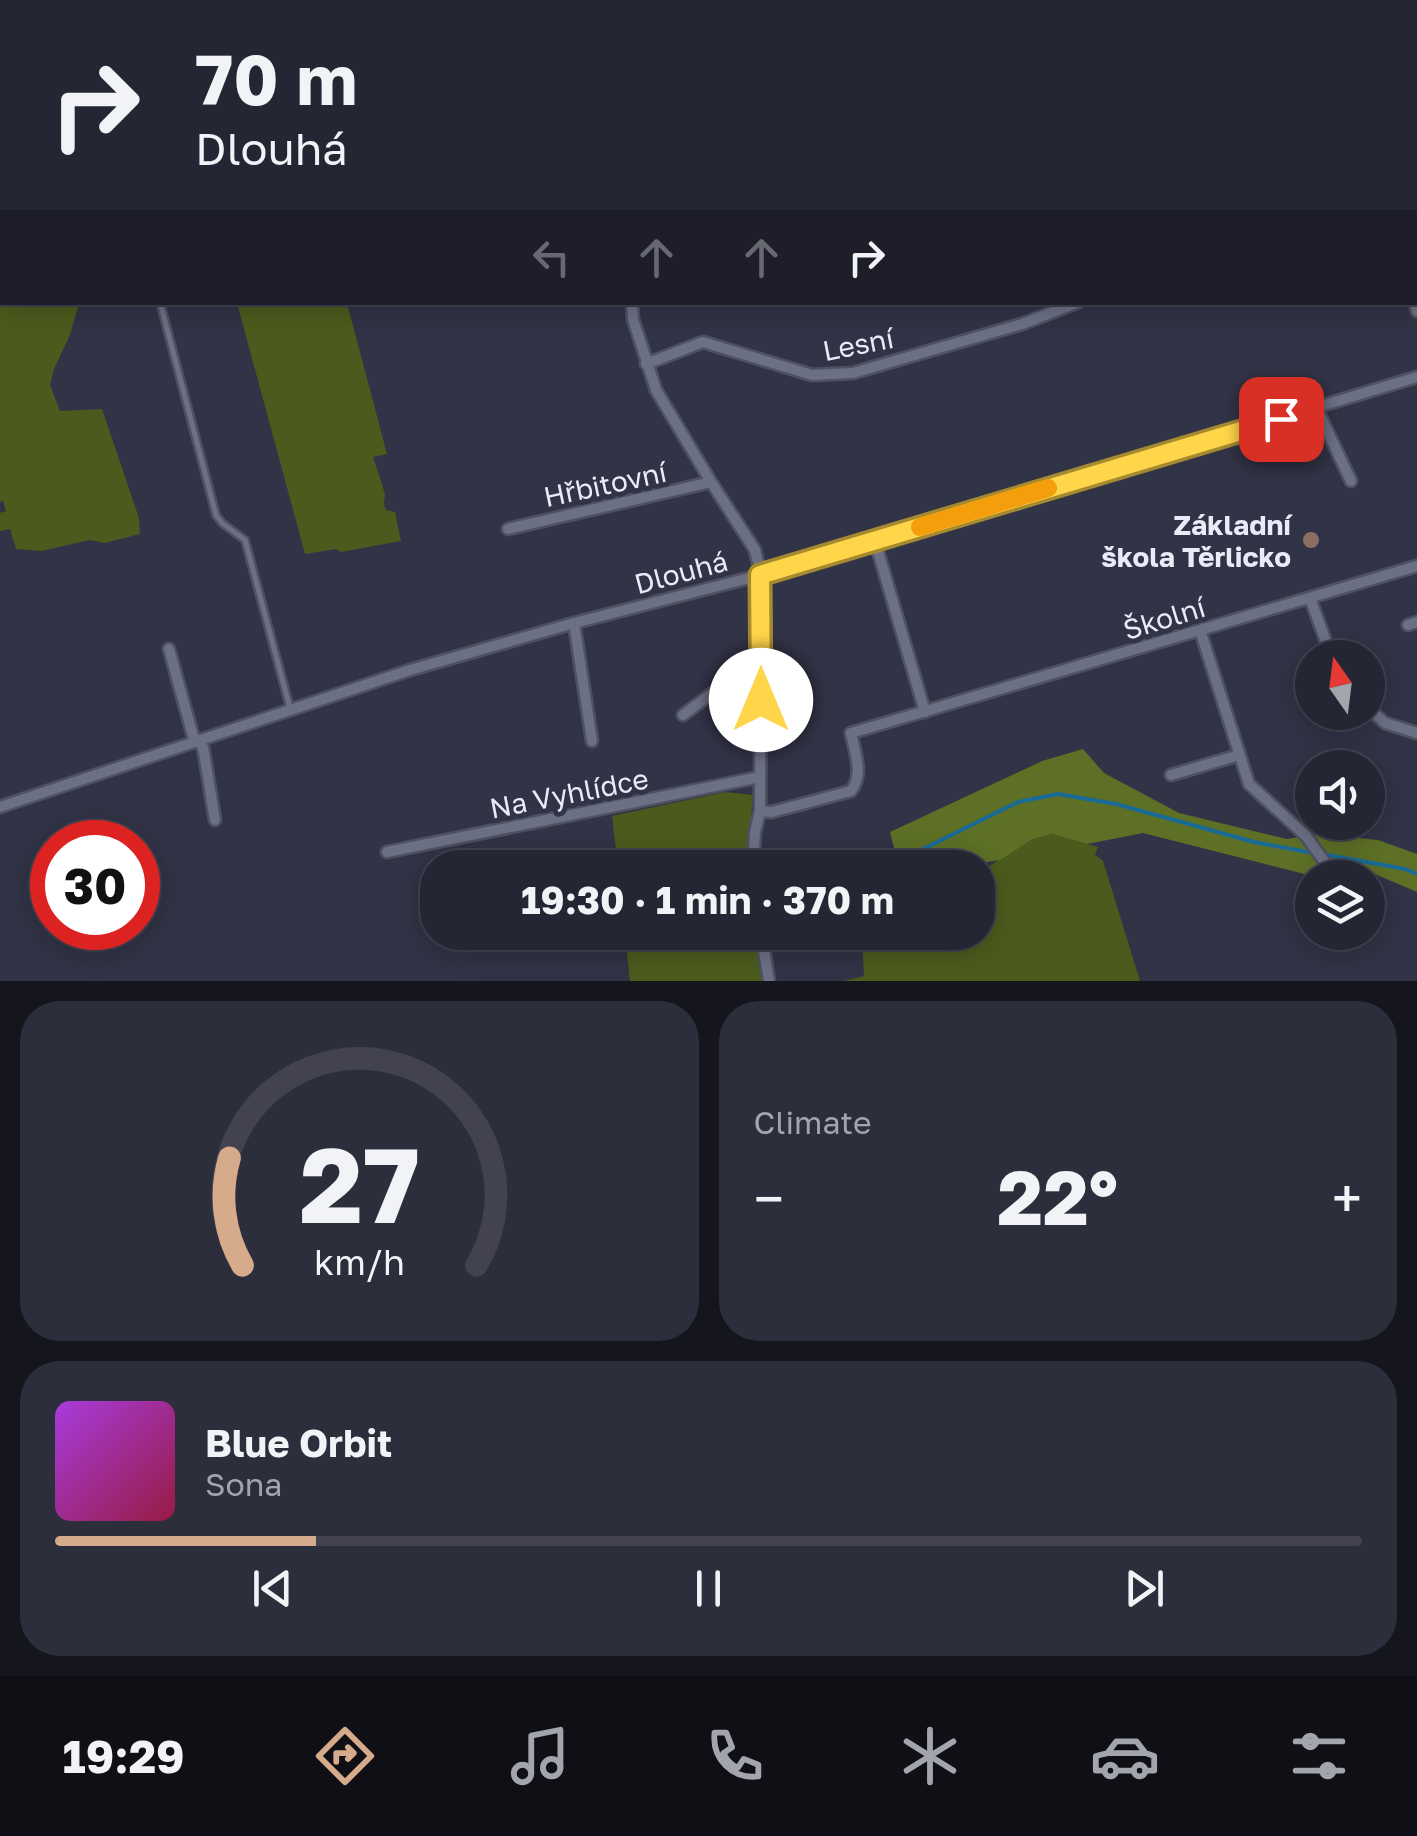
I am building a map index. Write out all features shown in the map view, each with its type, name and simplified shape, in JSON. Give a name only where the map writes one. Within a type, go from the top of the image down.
[{"type":"street","name":"Hřbitovní","points":[[632,305],[656,390],[755,550],[760,575]]},
{"type":"street","name":"Lesní","points":[[646,364],[703,342],[812,375],[854,374],[1022,324],[1071,305]]},
{"type":"street","name":"Dlouhá","points":[[0,807],[410,670],[760,575],[1417,377]]},
{"type":"street","points":[[1317,408],[1350,481]]},
{"type":"street","name":"Hřbitovní","points":[[508,528],[711,482]]},
{"type":"street","points":[[875,541],[924,712]]},
{"type":"street","name":"Školní","points":[[760,811],[772,812],[851,791],[859,774],[851,733],[1417,566]]},
{"type":"street","points":[[754,850],[760,811],[760,575]]},
{"type":"street","points":[[1310,598],[1325,640]]},
{"type":"street","points":[[574,623],[592,741]]},
{"type":"street","points":[[1200,630],[1249,784],[1306,836],[1324,860]]},
{"type":"street","points":[[169,650],[194,736],[204,747],[215,820]]},
{"type":"street","points":[[683,714],[749,666],[761,662]]},
{"type":"street","points":[[1385,722],[1417,733]]},
{"type":"street","points":[[1172,775],[1239,754]]},
{"type":"street","name":"Na Vyhlídce","points":[[388,852],[760,777]]},
{"type":"street","points":[[764,950],[769,981]]},
{"type":"lane","points":[[161,305],[216,515],[222,524],[246,540],[290,711]]},
{"type":"green space","points":[[0,305],[78,305],[50,385],[60,411],[102,409],[139,518],[140,534],[41,551],[16,549],[10,529],[0,531],[0,513],[6,511],[3,501],[0,502]]},
{"type":"green space","points":[[238,305],[348,305],[387,454],[373,457],[385,494],[384,505],[386,510],[395,512],[401,541],[305,554]]},
{"type":"green space","points":[[1083,749],[1104,773],[1179,813],[1287,839],[1378,840],[1417,854],[1417,892],[1385,878],[1385,860],[1295,860],[1295,872],[1143,833],[1087,844],[1051,834],[1031,840],[995,861],[995,850],[895,850],[890,832],[1042,761]]},
{"type":"green space","points":[[725,792],[753,795],[749,850],[616,850],[612,816]]},
{"type":"green space","points":[[1051,834],[1098,847],[1095,855],[1103,861],[1140,981],[844,981],[864,976],[863,950],[995,950],[995,862],[1031,840]]},
{"type":"green space","points":[[627,950],[757,950],[766,981],[630,981]]},
{"type":"waterway","points":[[921,850],[1018,802],[1058,794],[1116,804],[1254,842],[1313,853]]},
{"type":"waterway","points":[[1322,854],[1417,874]]},
{"type":"slow traffic","points":[[920,527],[1048,488]]},
{"type":"place","name":"Základní škola Těrlicko","points":[[1311,540]]},
{"type":"route","points":[[761,700],[760,575],[1281,419]]}]
